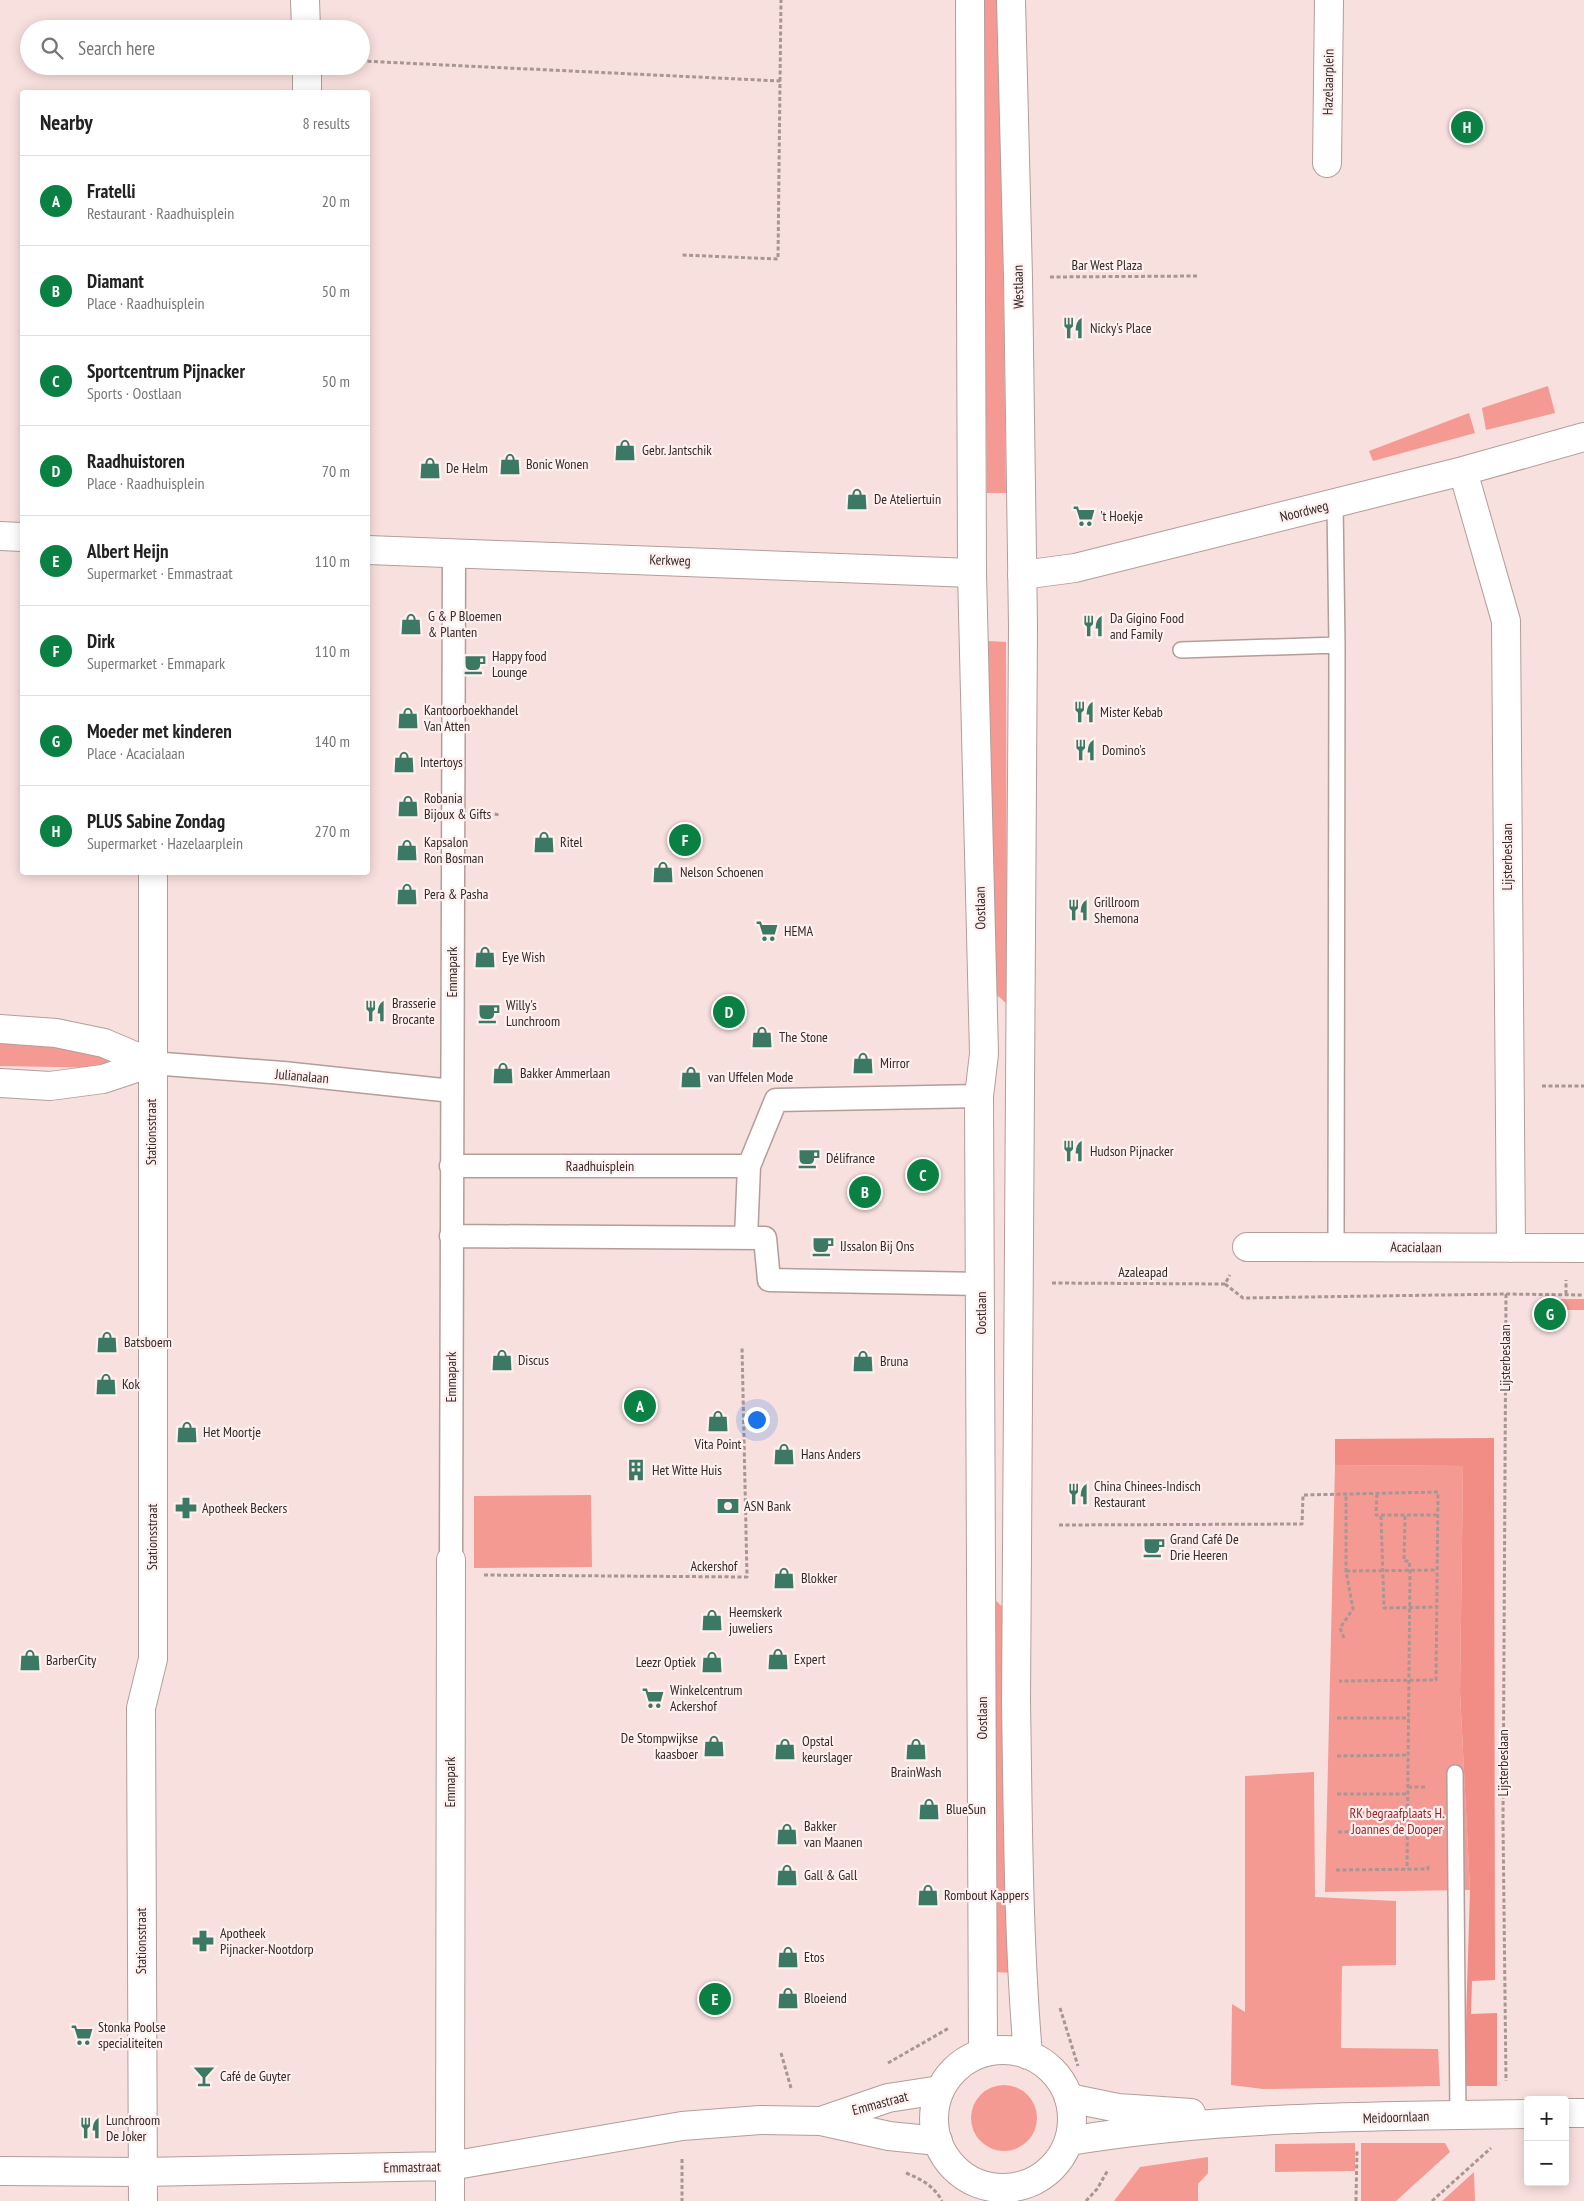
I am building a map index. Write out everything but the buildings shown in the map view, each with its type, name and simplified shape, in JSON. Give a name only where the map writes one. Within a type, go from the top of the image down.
[{"type":"street","points":[[305,0],[306,20]]},
{"type":"street","points":[[970,0],[972,572]]},
{"type":"street","name":"Westlaan","points":[[1012,0],[1022,575]]},
{"type":"street","name":"Hazelaarplein","points":[[1327,163],[1329,0]]},
{"type":"street","points":[[306,75],[307,90]]},
{"type":"street","name":"Noordweg","points":[[1022,575],[1075,568],[1463,471],[1584,437]]},
{"type":"street","name":"Lijsterbeslaan","points":[[1463,471],[1506,621],[1511,1248]]},
{"type":"street","points":[[0,536],[20,537]]},
{"type":"street","name":"Kerkweg","points":[[370,550],[972,572]]},
{"type":"street","name":"Emmapark","points":[[450,2201],[454,553]]},
{"type":"street","name":"Oostlaan","points":[[972,572],[984,1054],[979,1096],[983,2053]]},
{"type":"street","points":[[1022,575],[1016,1702],[1023,1997],[1028,2054]]},
{"type":"street","name":"Stationsstraat","points":[[143,2201],[141,1708],[153,1659],[151,1064],[153,875]]},
{"type":"street","name":"Julianalaan","points":[[0,1030],[56,1034],[104,1043],[151,1064],[283,1074],[452,1091]]},
{"type":"street","name":"Julianalaan","points":[[0,1083],[50,1086],[103,1079],[151,1064]]},
{"type":"street","points":[[746,1238],[749,1166],[776,1100],[979,1096]]},
{"type":"street","name":"Raadhuisplein","points":[[452,1166],[749,1166]]},
{"type":"street","points":[[451,1236],[765,1238],[769,1280],[981,1284]]},
{"type":"street","name":"Acacialaan","points":[[1247,1247],[1584,1248]]},
{"type":"street","points":[[1003,2050],[1028,2054],[1050,2069],[1061,2082],[1069,2098],[1072,2112],[1069,2140],[1061,2156],[1026,2192],[1005,2188],[985,2193],[952,2166],[944,2155],[934,2124],[935,2107],[940,2090],[962,2064],[983,2053],[1003,2050]]},
{"type":"street","name":"Emmastraat","points":[[821,2121],[888,2098],[940,2090]]},
{"type":"street","name":"Meidoornlaan","points":[[1069,2098],[1118,2108],[1152,2109],[1264,2121]]},
{"type":"street","points":[[1569,2113],[1584,2113]]},
{"type":"street","name":"Meidoornlaan","points":[[1069,2140],[1138,2130],[1264,2121],[1518,2114]]},
{"type":"street","name":"Emmastraat","points":[[0,2171],[142,2172],[450,2166],[682,2126],[760,2120],[821,2121],[889,2136],[938,2141]]},
{"type":"lane","points":[[1335,503],[1337,646],[1336,1246]]},
{"type":"lane","points":[[1181,650],[1337,646]]},
{"type":"lane","points":[[1455,1773],[1458,2115]]},
{"type":"path","points":[[682,255],[778,259],[780,0]]},
{"type":"path","points":[[370,61],[780,81]]},
{"type":"path","name":"Bar West Plaza","points":[[1018,277],[1197,276]]},
{"type":"path","points":[[1509,1086],[1584,1086]]},
{"type":"path","points":[[1247,1247],[1225,1284],[1243,1298],[1506,1294],[1584,1295]]},
{"type":"path","name":"Azaleapad","points":[[1019,1282],[1225,1284]]},
{"type":"path","name":"Lijsterbeslaan","points":[[1432,2201],[1490,2150],[1518,2114],[1505,2069],[1503,1823],[1506,1294]]},
{"type":"path","name":"Ackershof","points":[[451,1568],[747,1577],[742,1346]]},
{"type":"path","points":[[1059,1526],[1302,1524],[1303,1495],[1438,1492],[1436,1680],[1339,1681]]},
{"type":"path","points":[[1344,1638],[1340,1628],[1353,1609],[1346,1571],[1346,1494]]},
{"type":"path","points":[[1378,1494],[1376,1515],[1438,1516]]},
{"type":"path","points":[[1381,1516],[1381,1571],[1384,1608],[1436,1606]]},
{"type":"path","points":[[1405,1516],[1404,1561],[1409,1561],[1410,1571],[1407,1869]]},
{"type":"path","points":[[1346,1571],[1437,1570]]},
{"type":"path","points":[[1336,1718],[1409,1718]]},
{"type":"path","points":[[1337,1756],[1408,1755]]},
{"type":"path","points":[[1337,1794],[1408,1794]]},
{"type":"path","points":[[1338,1832],[1408,1831]]},
{"type":"path","points":[[1336,1870],[1428,1869],[1428,1860]]},
{"type":"path","points":[[781,2053],[792,2090]]},
{"type":"path","points":[[1356,2201],[1357,2118]]},
{"type":"path","points":[[682,2126],[682,2201]]},
{"type":"green space","points":[[981,0],[1000,0],[1006,493],[987,493]]},
{"type":"green space","points":[[1548,386],[1555,413],[1486,430],[1482,408]]},
{"type":"green space","points":[[1469,413],[1475,433],[1373,461],[1369,451]]},
{"type":"green space","points":[[988,641],[1006,642],[1007,1004],[989,988]]},
{"type":"green space","points":[[0,1037],[108,1049],[108,1068],[0,1066]]},
{"type":"green space","points":[[1561,1299],[1584,1299],[1584,1310],[1561,1310]]},
{"type":"green space","name":"RK begraafplaats H. Joannes de Dooper","points":[[1335,1465],[1463,1466],[1460,1692],[1470,1890],[1325,1892]]},
{"type":"green space","points":[[591,1495],[592,1567],[474,1568],[474,1496]]},
{"type":"green space","points":[[993,1598],[1012,1616],[1014,1973],[994,1972]]},
{"type":"green space","points":[[1314,1772],[1315,1897],[1396,1901],[1396,1965],[1342,1966],[1341,2048],[1438,2049],[1440,2086],[1263,2089],[1231,2085],[1232,2004],[1245,2012],[1245,1776]]},
{"type":"green space","points":[[1010,2085],[1028,2094],[1035,2105],[1037,2118],[1035,2131],[1028,2142],[1017,2149],[998,2151],[980,2142],[973,2131],[971,2112],[980,2094],[991,2087]]},
{"type":"green space","points":[[1355,2143],[1355,2171],[1275,2172],[1275,2144]]},
{"type":"green space","points":[[1361,2143],[1445,2143],[1450,2152],[1396,2201],[1361,2201]]},
{"type":"green space","points":[[1208,2157],[1208,2173],[1198,2184],[1198,2201],[1114,2201],[1140,2167]]},
{"type":"green space","points":[[1474,2172],[1475,2201],[1442,2201]]},
{"type":"shaded area","points":[[1494,1438],[1495,1980],[1472,1981],[1471,2014],[1497,2013],[1497,2086],[1464,2086],[1470,1890],[1460,1692],[1463,1466],[1335,1465],[1335,1439]]},
{"type":"place","name":"PLUS Sabine Zondag","points":[[1467,127]]},
{"type":"place","name":"Nicky's Place","points":[[1073,328]]},
{"type":"place","name":"Gebr. Jantschik","points":[[625,450]]},
{"type":"place","name":"Bonic Wonen","points":[[510,464]]},
{"type":"place","name":"De Helm","points":[[430,468]]},
{"type":"place","name":"De Ateliertuin","points":[[857,499]]},
{"type":"place","name":"'t Hoekje","points":[[1084,516]]},
{"type":"place","name":"G & P Bloemen & Planten","points":[[411,624]]},
{"type":"place","name":"Da Gigino Food and Family","points":[[1093,626]]},
{"type":"place","name":"Happy food Lounge","points":[[475,664]]},
{"type":"place","name":"Mister Kebab","points":[[1084,712]]},
{"type":"place","name":"Kantoorboekhandel Van Atten","points":[[408,718]]},
{"type":"place","name":"Domino's","points":[[1085,750]]},
{"type":"place","name":"Intertoys","points":[[404,762]]},
{"type":"place","name":"Robania Bijoux & Gifts","points":[[408,806]]},
{"type":"place","name":"Dirk","points":[[685,840]]},
{"type":"place","name":"Ritel","points":[[544,842]]},
{"type":"place","name":"Kapsalon Ron Bosman","points":[[407,850]]},
{"type":"place","name":"Nelson Schoenen","points":[[663,872]]},
{"type":"place","name":"Pera & Pasha","points":[[407,894]]},
{"type":"place","name":"Grillroom Shemona","points":[[1078,910]]},
{"type":"place","name":"HEMA","points":[[767,931]]},
{"type":"place","name":"Eye Wish","points":[[485,957]]},
{"type":"place","name":"Brasserie Brocante","points":[[375,1011]]},
{"type":"place","name":"Raadhuistoren","points":[[729,1012]]},
{"type":"place","name":"Willy's Lunchroom","points":[[489,1013]]},
{"type":"place","name":"The Stone","points":[[762,1037]]},
{"type":"place","name":"Mirror","points":[[863,1063]]},
{"type":"place","name":"Bakker Ammerlaan","points":[[503,1073]]},
{"type":"place","name":"van Uffelen Mode","points":[[691,1077]]},
{"type":"place","name":"Hudson Pijnacker","points":[[1073,1151]]},
{"type":"place","name":"Délifrance","points":[[809,1158]]},
{"type":"place","name":"Sportcentrum Pijnacker","points":[[923,1175]]},
{"type":"place","name":"Diamant","points":[[865,1192]]},
{"type":"place","name":"IJssalon Bij Ons","points":[[823,1246]]},
{"type":"place","name":"Moeder met kinderen","points":[[1550,1314]]},
{"type":"place","name":"Batsboem","points":[[107,1342]]},
{"type":"place","name":"Discus","points":[[502,1360]]},
{"type":"place","name":"Bruna","points":[[863,1361]]},
{"type":"place","name":"Kok","points":[[106,1384]]},
{"type":"place","name":"Fratelli","points":[[640,1406]]},
{"type":"place","name":"Vita Point","points":[[718,1421]]},
{"type":"place","name":"Het Moortje","points":[[187,1432]]},
{"type":"place","name":"Hans Anders","points":[[784,1454]]},
{"type":"place","name":"Het Witte Huis","points":[[636,1470]]},
{"type":"place","name":"China Chinees-Indisch Restaurant","points":[[1078,1494]]},
{"type":"place","name":"ASN Bank","points":[[728,1506]]},
{"type":"place","name":"Apotheek Beckers","points":[[186,1508]]},
{"type":"place","name":"Grand Café De Drie Heeren","points":[[1154,1547]]},
{"type":"place","name":"Blokker","points":[[784,1578]]},
{"type":"place","name":"Heemskerk juweliers","points":[[712,1620]]},
{"type":"place","name":"Expert","points":[[778,1659]]},
{"type":"place","name":"BarberCity","points":[[30,1660]]},
{"type":"place","name":"Leezr Optiek","points":[[712,1662]]},
{"type":"place","name":"Winkelcentrum Ackershof","points":[[653,1698]]},
{"type":"place","name":"De Stompwijkse kaasboer","points":[[714,1746]]},
{"type":"place","name":"Opstal keurslager","points":[[785,1749]]},
{"type":"place","name":"BrainWash","points":[[916,1749]]},
{"type":"place","name":"BlueSun","points":[[929,1809]]},
{"type":"place","name":"Bakker van Maanen","points":[[787,1834]]},
{"type":"place","name":"Gall & Gall","points":[[787,1875]]},
{"type":"place","name":"Rombout Kappers","points":[[928,1895]]},
{"type":"place","name":"Apotheek Pijnacker-Nootdorp","points":[[203,1941]]},
{"type":"place","name":"Etos","points":[[788,1957]]},
{"type":"place","name":"Bloeiend","points":[[788,1998]]},
{"type":"place","name":"Albert Heijn","points":[[715,1999]]},
{"type":"place","name":"Stonka Poolse specialiteiten","points":[[82,2035]]},
{"type":"place","name":"Café de Guyter","points":[[204,2076]]},
{"type":"place","name":"Lunchroom De Joker","points":[[90,2128]]}]
